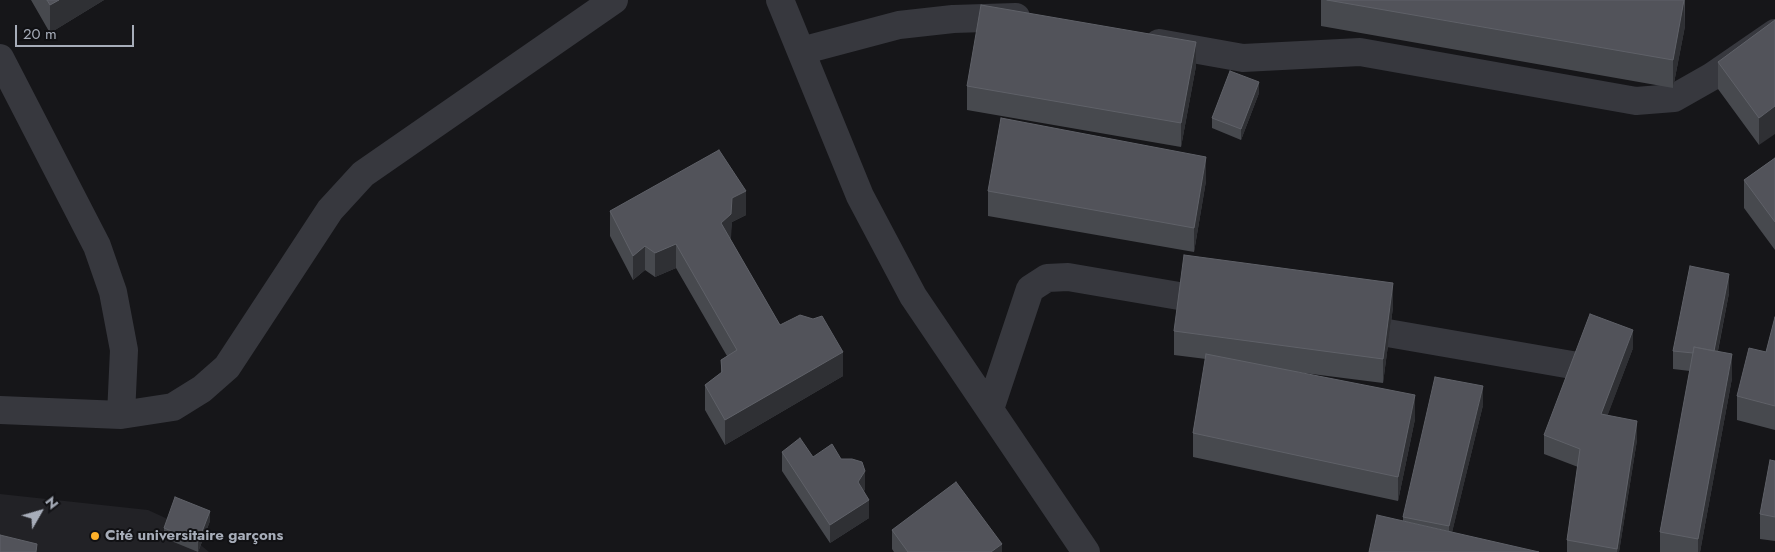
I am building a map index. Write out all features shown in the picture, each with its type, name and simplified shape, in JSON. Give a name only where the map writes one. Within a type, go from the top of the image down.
[{"type":"street","points":[[0,410],[121,415],[173,407],[202,389],[227,367],[330,210],[363,174],[614,0]]},
{"type":"street","points":[[780,0],[860,196],[913,296],[1086,552]]},
{"type":"street","points":[[801,51],[899,25],[953,19],[1018,17],[1038,20]]},
{"type":"street","points":[[1135,38],[1243,58],[1360,52],[1636,101],[1674,98],[1710,77],[1775,33]]},
{"type":"street","points":[[0,58],[97,246],[113,292],[124,350],[121,415]]},
{"type":"street","points":[[990,409],[1030,289],[1047,278],[1068,277],[1234,306]]},
{"type":"street","points":[[1332,323],[1595,369]]},
{"type":"shaded area","name":"Cité universitaire garçons","points":[[0,494],[148,510],[172,521],[209,552],[0,552]]},
{"type":"building","points":[[47,0],[59,0],[50,5]]},
{"type":"building","points":[[1327,0],[1684,0],[1673,60]]},
{"type":"building","points":[[981,5],[1196,42],[1181,123],[967,86]]},
{"type":"building","points":[[1775,20],[1775,106],[1759,118],[1718,62]]},
{"type":"building","points":[[1230,71],[1259,82],[1241,129],[1212,118]]},
{"type":"building","points":[[1001,118],[1206,157],[1194,228],[988,191]]},
{"type":"building","points":[[719,150],[746,191],[732,198],[731,214],[721,223],[780,325],[800,315],[813,319],[822,316],[843,352],[725,420],[705,385],[722,372],[721,360],[737,350],[676,244],[655,253],[645,246],[633,256],[610,211]]},
{"type":"building","points":[[1775,158],[1775,222],[1744,180]]},
{"type":"building","points":[[1184,255],[1393,283],[1383,359],[1174,331]]},
{"type":"building","points":[[1690,266],[1729,274],[1714,351],[1694,347],[1693,353],[1673,351]]},
{"type":"building","points":[[1590,314],[1633,330],[1601,414],[1637,421],[1617,549],[1567,540],[1580,449],[1544,435]]},
{"type":"building","points":[[1775,317],[1775,406],[1737,396],[1749,348],[1766,352]]},
{"type":"building","points":[[1694,347],[1732,354],[1698,539],[1660,532]]},
{"type":"building","points":[[1206,354],[1415,395],[1398,477],[1193,433]]},
{"type":"building","points":[[1435,377],[1483,386],[1449,526],[1403,517]]},
{"type":"building","points":[[800,438],[813,457],[832,444],[841,459],[852,459],[862,462],[865,471],[858,482],[869,500],[830,525],[782,452]]},
{"type":"building","points":[[1770,460],[1775,461],[1775,517],[1760,514]]},
{"type":"building","points":[[956,482],[1002,544],[991,552],[908,552],[892,530]]},
{"type":"building","points":[[175,497],[210,511],[198,542],[164,528]]},
{"type":"building","points":[[1377,515],[1539,552],[1369,552]]},
{"type":"building","points":[[0,535],[37,544],[36,552],[0,552]]},
{"type":"place","name":"Cité universitaire garçons","points":[[95,536]]}]
